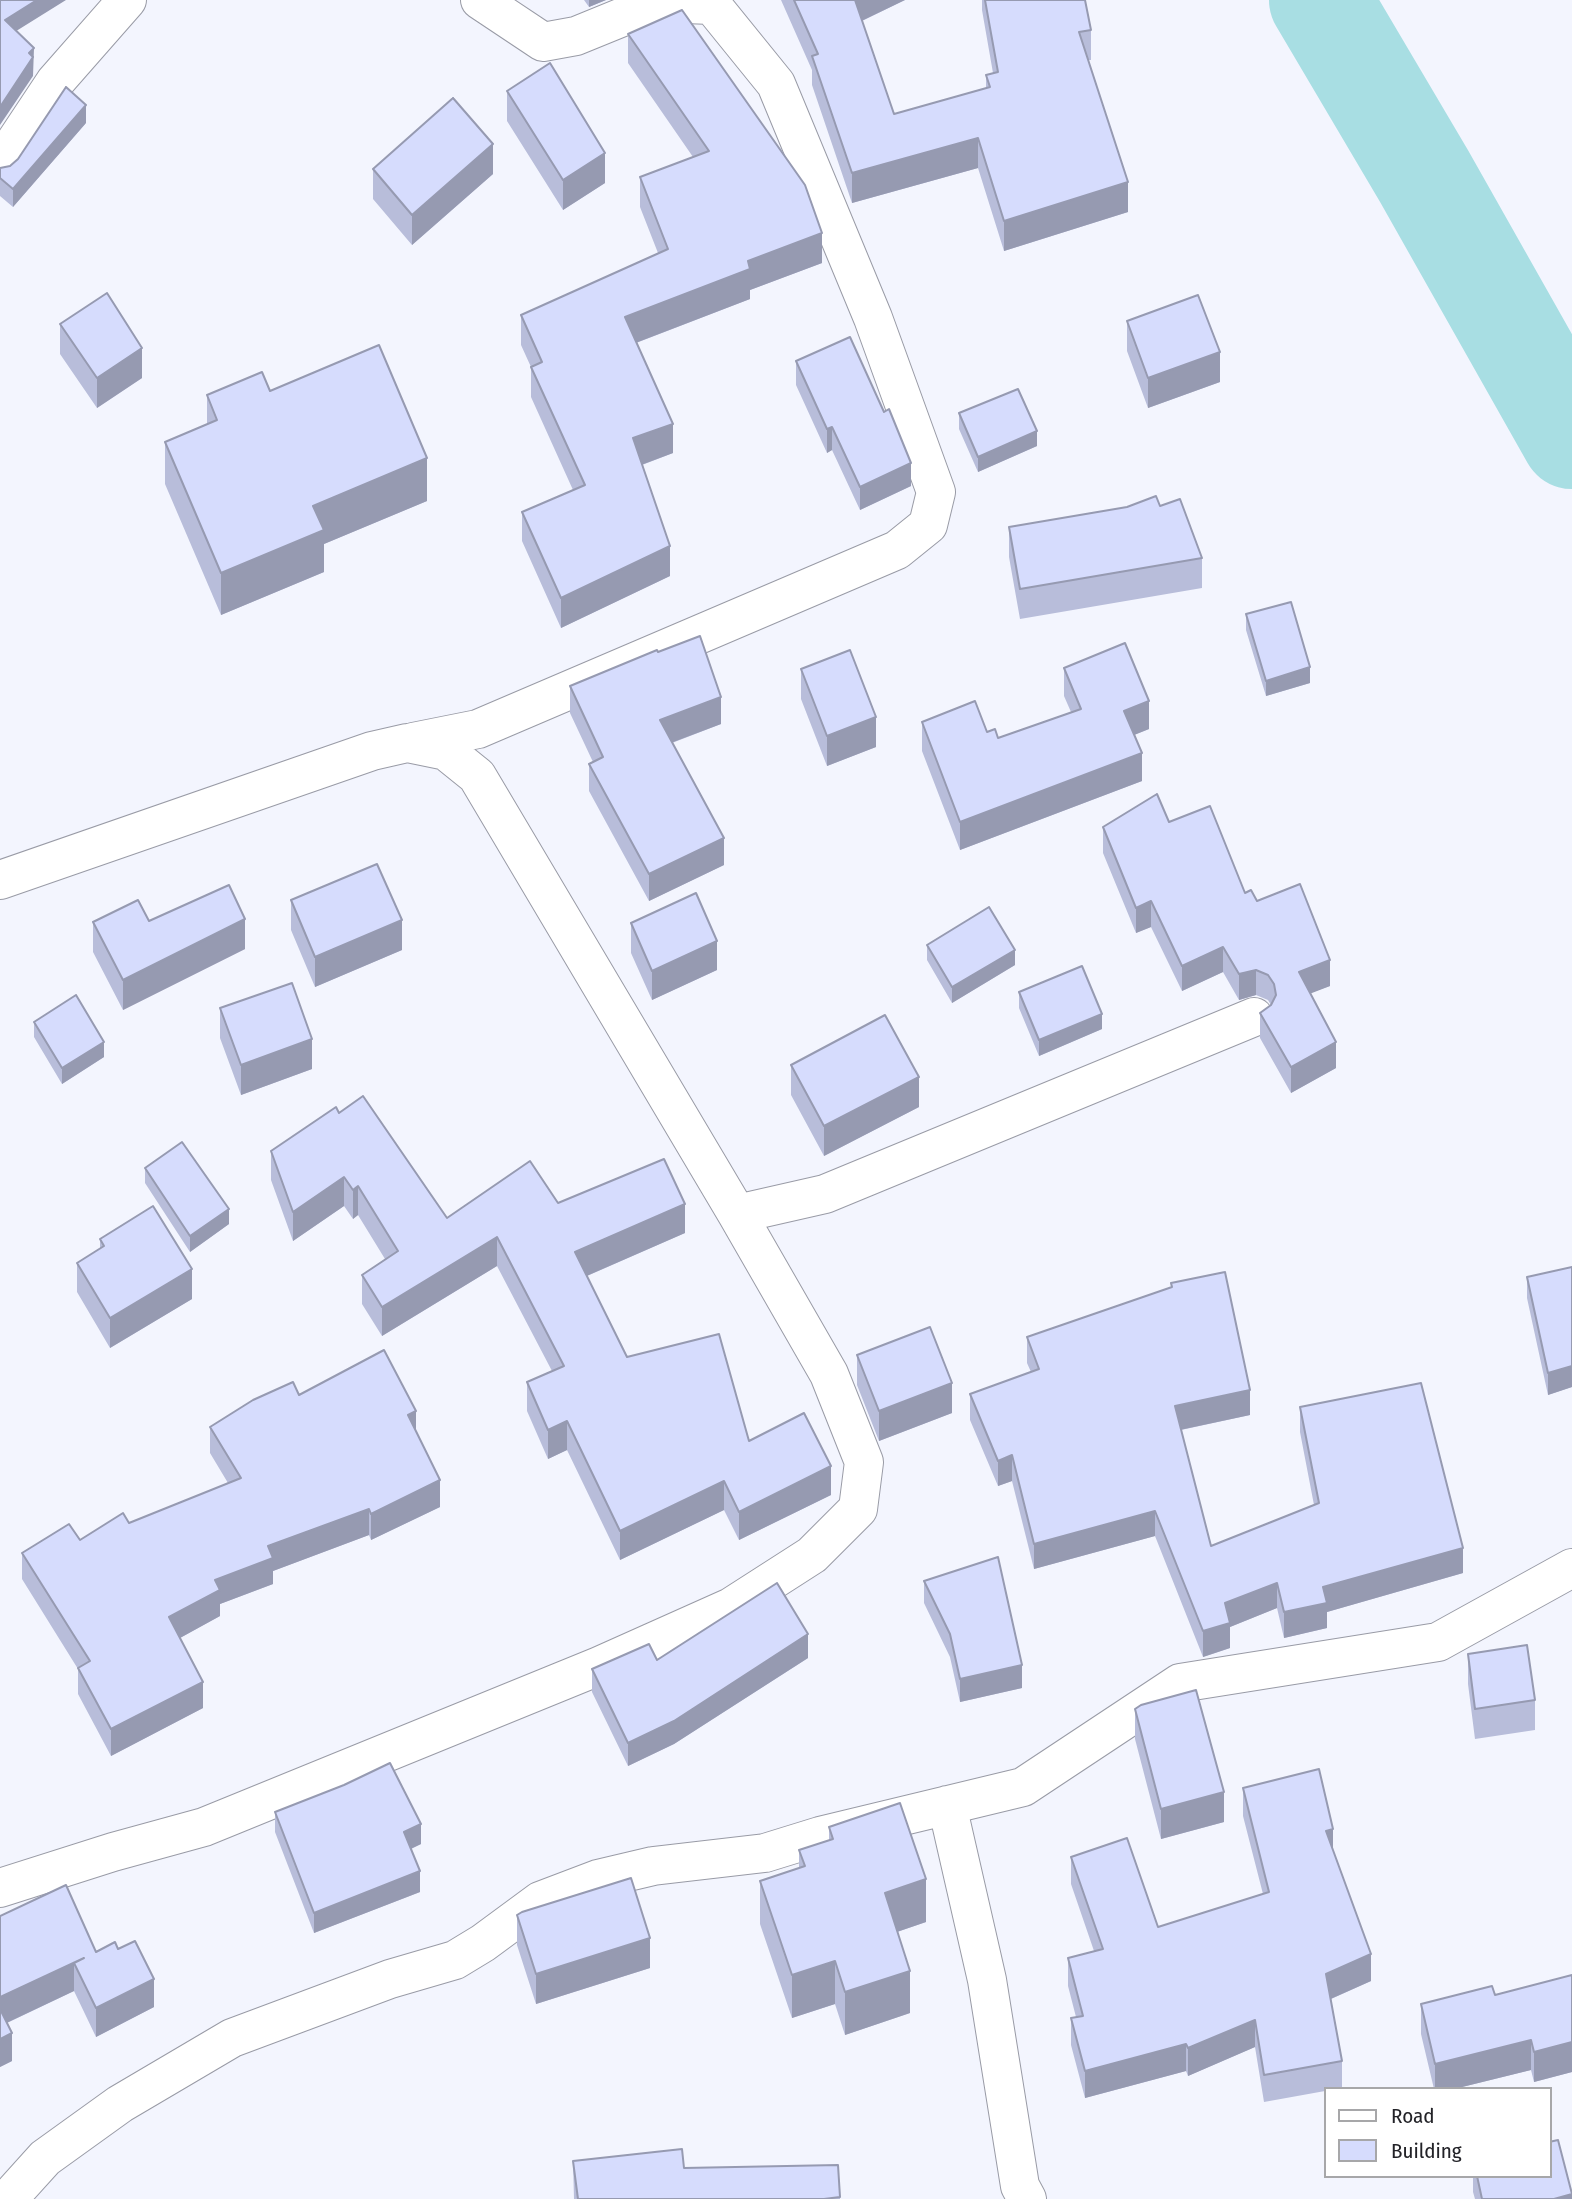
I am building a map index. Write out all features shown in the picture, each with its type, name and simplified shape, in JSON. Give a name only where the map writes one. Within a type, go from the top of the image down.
[{"type":"street","points":[[0,880],[360,755],[478,729],[897,550],[928,525],[936,492],[873,318],[776,84],[712,5],[657,4],[576,36],[543,42],[480,0]]},
{"type":"street","points":[[0,165],[55,82],[122,2]]},
{"type":"street","points":[[0,1888],[113,1852],[204,1827],[599,1665],[731,1607],[812,1555],[858,1509],[864,1462],[829,1374],[737,1214],[477,776],[446,751],[407,743]]},
{"type":"street","points":[[737,1214],[825,1194],[1254,1017]]},
{"type":"street","points":[[8,2199],[45,2158],[120,2104],[232,2038],[390,1979],[455,1960],[540,1901],[598,1880],[653,1866],[765,1853],[820,1836],[1023,1787],[1180,1683],[1438,1642],[1572,1568]]},
{"type":"street","points":[[947,1805],[987,1980],[1020,2186],[1027,2199]]},
{"type":"building","points":[[0,0],[37,0],[5,20],[34,48],[29,53],[33,57],[0,107]]},
{"type":"building","points":[[794,0],[855,0],[894,114],[990,87],[986,75],[998,72],[985,0],[1085,0],[1091,30],[1079,32],[1128,182],[1004,221],[978,138],[852,173],[812,56],[818,54]]},
{"type":"building","points":[[682,10],[805,185],[822,233],[748,261],[750,269],[625,317],[673,424],[633,438],[670,546],[561,598],[522,512],[585,485],[531,367],[542,362],[521,315],[668,249],[640,177],[709,151],[628,34]]},
{"type":"building","points":[[550,63],[605,153],[563,180],[507,91]]},
{"type":"building","points":[[66,87],[86,105],[13,189],[0,178],[0,168],[10,166],[18,159]]},
{"type":"building","points":[[453,98],[493,144],[412,215],[373,169]]},
{"type":"building","points":[[107,293],[142,348],[97,378],[60,324]]},
{"type":"building","points":[[1198,295],[1220,352],[1148,378],[1127,321]]},
{"type":"building","points":[[850,337],[884,412],[889,409],[911,463],[860,487],[832,427],[827,429],[796,361]]},
{"type":"building","points":[[379,345],[427,458],[313,506],[324,530],[221,573],[165,442],[217,420],[207,395],[262,372],[270,391]]},
{"type":"building","points":[[1018,389],[1037,431],[978,457],[959,413]]},
{"type":"building","points":[[1156,496],[1160,506],[1180,499],[1202,558],[1020,589],[1009,527],[1127,507]]},
{"type":"building","points":[[1291,602],[1310,667],[1266,681],[1246,614]]},
{"type":"building","points":[[700,636],[721,697],[660,720],[724,838],[649,874],[589,764],[603,757],[570,686],[657,650],[658,652]]},
{"type":"building","points":[[1125,643],[1149,701],[1124,711],[1142,753],[960,822],[922,722],[975,701],[987,732],[995,729],[998,738],[1081,709],[1064,668]]},
{"type":"building","points":[[850,650],[876,717],[827,736],[801,669]]},
{"type":"building","points":[[1157,794],[1169,822],[1210,806],[1245,893],[1251,890],[1257,901],[1300,884],[1330,960],[1299,972],[1336,1042],[1291,1067],[1260,1013],[1271,1005],[1276,995],[1274,984],[1268,975],[1256,970],[1239,974],[1223,947],[1182,966],[1151,901],[1136,908],[1103,827]]},
{"type":"building","points":[[377,864],[402,920],[315,957],[291,900]]},
{"type":"building","points":[[229,885],[245,919],[123,980],[93,922],[138,900],[149,921]]},
{"type":"building","points":[[696,893],[717,941],[652,971],[631,923]]},
{"type":"building","points":[[989,907],[1015,950],[952,987],[927,945]]},
{"type":"building","points":[[1082,966],[1102,1014],[1039,1040],[1019,992]]},
{"type":"building","points":[[292,983],[312,1039],[241,1065],[220,1008]]},
{"type":"building","points":[[76,995],[104,1042],[62,1068],[34,1022]]},
{"type":"building","points":[[885,1015],[919,1077],[824,1126],[791,1065]]},
{"type":"building","points":[[363,1096],[447,1218],[530,1161],[558,1203],[664,1159],[685,1204],[575,1252],[627,1357],[719,1334],[749,1441],[804,1413],[831,1466],[739,1512],[724,1481],[620,1531],[567,1421],[548,1430],[527,1382],[564,1366],[497,1237],[382,1307],[362,1275],[398,1251],[358,1186],[353,1190],[344,1177],[293,1212],[271,1151],[336,1107],[339,1113]]},
{"type":"building","points":[[182,1142],[229,1209],[190,1236],[145,1168]]},
{"type":"building","points":[[153,1206],[192,1269],[110,1318],[77,1263],[104,1246],[100,1239]]},
{"type":"building","points":[[1572,1267],[1572,1366],[1548,1373],[1527,1277]]},
{"type":"building","points":[[1225,1272],[1250,1390],[1175,1406],[1211,1546],[1319,1503],[1300,1407],[1421,1383],[1463,1548],[1323,1587],[1327,1603],[1284,1612],[1277,1583],[1225,1603],[1230,1623],[1203,1631],[1155,1511],[1034,1544],[1012,1455],[998,1461],[970,1394],[1039,1369],[1027,1337],[1172,1287],[1171,1283]]},
{"type":"building","points":[[930,1327],[952,1383],[879,1411],[857,1355]]},
{"type":"building","points":[[384,1350],[416,1411],[408,1415],[440,1480],[371,1514],[369,1509],[268,1546],[273,1558],[215,1580],[220,1590],[169,1617],[203,1682],[111,1729],[78,1668],[90,1661],[22,1553],[69,1524],[80,1540],[123,1513],[129,1523],[241,1478],[210,1427],[253,1400],[293,1382],[299,1395]]},
{"type":"building","points":[[998,1557],[1022,1665],[960,1679],[950,1634],[924,1581]]},
{"type":"building","points":[[777,1583],[808,1634],[674,1721],[628,1743],[592,1669],[649,1644],[657,1660]]},
{"type":"building","points":[[1527,1645],[1535,1700],[1475,1709],[1468,1654]]},
{"type":"building","points":[[1196,1690],[1224,1792],[1161,1809],[1135,1709]]},
{"type":"building","points":[[390,1763],[421,1824],[404,1832],[420,1871],[314,1913],[275,1812],[344,1785]]},
{"type":"building","points":[[1319,1769],[1333,1829],[1326,1831],[1371,1954],[1326,1974],[1342,2061],[1264,2075],[1255,2020],[1188,2048],[1186,2044],[1085,2071],[1071,2018],[1083,2016],[1068,1958],[1103,1949],[1071,1857],[1127,1838],[1158,1927],[1269,1892],[1243,1788]]},
{"type":"building","points":[[900,1803],[926,1879],[885,1893],[910,1971],[845,1992],[835,1961],[792,1975],[760,1881],[805,1866],[799,1850],[833,1839],[829,1827]]},
{"type":"building","points":[[631,1878],[650,1938],[536,1974],[517,1915]]},
{"type":"building","points":[[66,1885],[96,1952],[115,1942],[118,1949],[135,1941],[154,1979],[96,2008],[74,1963],[84,1958],[0,1997],[0,1916]]},
{"type":"building","points":[[1572,1975],[1572,2042],[1534,2052],[1531,2040],[1435,2064],[1421,2004],[1492,1986],[1495,1995]]},
{"type":"building","points":[[0,2009],[12,2033],[0,2039]]},
{"type":"building","points":[[1558,2140],[1572,2194],[1554,2199],[1482,2199],[1477,2178],[1551,2178],[1551,2142]]},
{"type":"building","points":[[682,2149],[684,2168],[838,2165],[840,2197],[578,2199],[573,2161]]},
{"type":"waterway","points":[[1320,0],[1424,176],[1572,438]]}]
